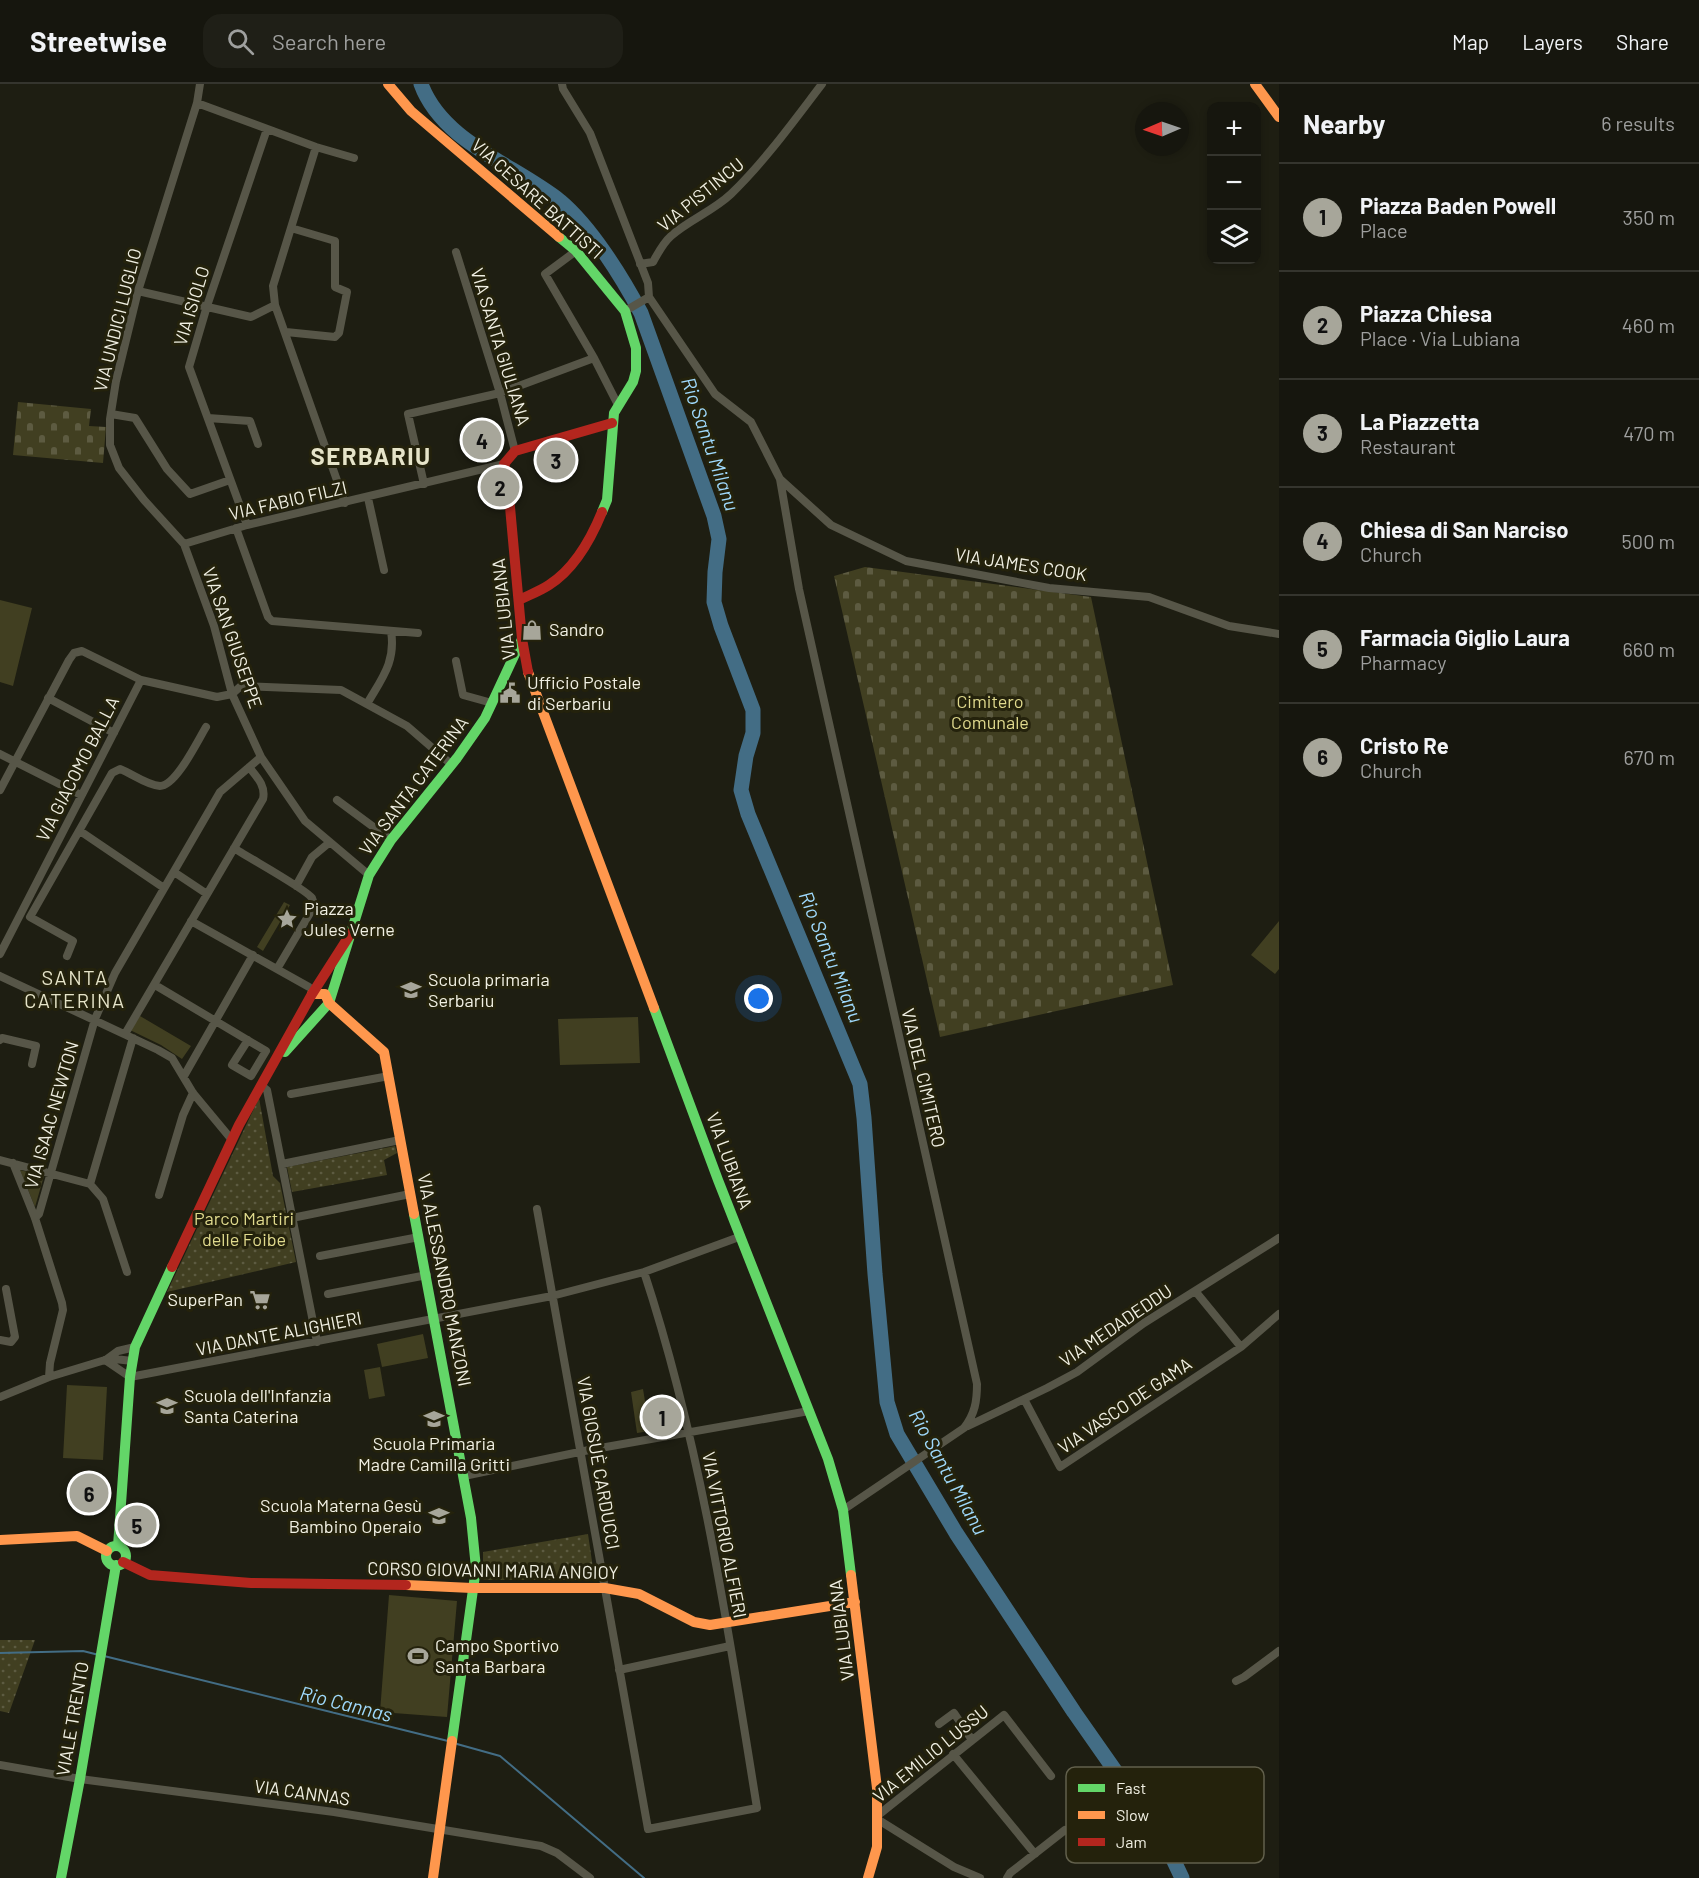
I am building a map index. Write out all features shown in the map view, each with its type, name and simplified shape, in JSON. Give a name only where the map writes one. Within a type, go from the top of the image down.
[{"type":"street","name":"VIA UNDICI LUGLIO","points":[[184,544],[119,468],[110,445],[111,414],[116,381],[138,291],[197,103],[200,84]]},
{"type":"street","name":"VIA CESARE BATTISTI","points":[[388,84],[411,111],[576,251],[628,309],[634,341],[636,371],[633,382],[618,405],[612,423],[607,500],[595,530],[575,561],[550,585],[519,600]]},
{"type":"street","points":[[562,84],[590,133],[648,283],[647,298],[715,394],[751,422],[780,479]]},
{"type":"street","name":"VIA PISTINCU","points":[[640,264],[653,262],[665,242],[673,234],[729,196],[759,165],[822,84]]},
{"type":"street","points":[[1255,84],[1279,117]]},
{"type":"street","points":[[197,103],[316,147],[354,158]]},
{"type":"street","name":"VIA ISIOLO","points":[[248,525],[189,367],[207,306],[267,129]]},
{"type":"street","points":[[316,147],[273,286],[275,305],[345,503]]},
{"type":"street","points":[[286,332],[335,337],[339,333],[347,292],[335,287],[335,241],[291,228]]},
{"type":"street","points":[[576,251],[545,274],[594,358],[618,405]]},
{"type":"street","name":"VIA SANTA GIULIANA","points":[[456,252],[500,393],[515,451]]},
{"type":"street","points":[[138,291],[251,317],[275,305]]},
{"type":"street","points":[[628,309],[647,298]]},
{"type":"street","points":[[424,483],[408,414],[500,393],[594,358]]},
{"type":"street","points":[[111,414],[135,418],[166,469],[190,494],[230,480]]},
{"type":"street","points":[[208,418],[250,421],[258,444]]},
{"type":"street","points":[[504,464],[515,451],[612,423]]},
{"type":"street","name":"VIA FABIO FILZI","points":[[184,544],[236,528],[504,464]]},
{"type":"street","name":"VIA LUBIANA","points":[[504,464],[507,474],[522,639],[528,672],[739,1237],[828,1459],[843,1510],[877,1788],[877,1847],[868,1878]]},
{"type":"street","name":"VIA DEL CIMITERO","points":[[780,479],[800,589],[977,1384],[975,1409],[964,1428]]},
{"type":"street","name":"VIA JAMES COOK","points":[[780,479],[831,525],[906,561],[1049,588],[1149,597],[1229,626],[1279,634]]},
{"type":"street","points":[[368,498],[384,570]]},
{"type":"street","points":[[236,528],[268,617],[272,621],[418,633]]},
{"type":"street","name":"VIA SAN GIUSEPPE","points":[[184,544],[214,626],[232,694],[261,757],[305,821],[369,875]]},
{"type":"street","points":[[367,704],[390,665],[393,653],[391,631]]},
{"type":"street","name":"VIA SANTA CATERINA","points":[[271,1067],[328,1003],[363,904],[369,875],[391,840],[452,764],[485,718],[522,639]]},
{"type":"street","points":[[0,790],[69,660],[74,653],[82,651],[141,680],[217,697],[232,694],[241,686],[340,690],[407,726],[452,764]]},
{"type":"street","points":[[511,662],[526,658]]},
{"type":"street","points":[[456,661],[463,695],[492,703]]},
{"type":"street","name":"VIA GIACOMO BALLA","points":[[0,954],[141,680]]},
{"type":"street","points":[[48,698],[114,733]]},
{"type":"street","points":[[67,956],[73,941],[30,917],[112,773],[120,769],[153,784],[164,786],[174,780],[206,727]]},
{"type":"street","points":[[0,754],[81,795]]},
{"type":"street","name":"VIA ISAAC NEWTON","points":[[35,1218],[39,1214],[95,1020],[125,954],[220,792],[261,757]]},
{"type":"street","points":[[90,1184],[129,1036],[191,921],[263,799],[262,783],[249,767]]},
{"type":"street","points":[[337,800],[391,840]]},
{"type":"street","points":[[80,831],[164,888]]},
{"type":"street","points":[[296,886],[312,857],[330,842]]},
{"type":"street","points":[[234,849],[311,897],[313,908],[277,969]]},
{"type":"street","points":[[174,872],[207,894]]},
{"type":"street","points":[[191,921],[253,955],[311,991],[324,994],[328,1003]]},
{"type":"street","name":"VIA SANTA CATERINA","points":[[118,1546],[130,1377],[135,1347],[232,1140],[311,991],[351,933]]},
{"type":"street","points":[[184,1076],[253,955]]},
{"type":"street","points":[[0,976],[172,1058],[193,1093],[232,1140]]},
{"type":"street","points":[[155,985],[267,1051],[251,1077],[232,1065],[248,1040]]},
{"type":"street","name":"VIA ALESSANDRO MANZONI","points":[[328,1003],[384,1053],[464,1476],[475,1549],[476,1568],[433,1878]]},
{"type":"street","points":[[0,1040],[2,1038],[36,1046],[32,1064]]},
{"type":"street","points":[[291,1094],[388,1076]]},
{"type":"street","points":[[262,1086],[267,1090],[317,1342]]},
{"type":"street","points":[[159,1195],[183,1115],[193,1093]]},
{"type":"street","points":[[282,1164],[400,1140]]},
{"type":"street","points":[[0,1160],[90,1184],[103,1199],[127,1272]]},
{"type":"street","points":[[13,1163],[35,1218],[63,1310],[50,1363],[49,1377]]},
{"type":"street","points":[[292,1218],[410,1194]]},
{"type":"street","name":"VIA GIOSUÈ CARDUCCI","points":[[537,1209],[648,1829]]},
{"type":"street","points":[[320,1256],[419,1237]]},
{"type":"street","name":"VIA DANTE ALIGHIERI","points":[[130,1377],[552,1296],[644,1272],[739,1237]]},
{"type":"street","name":"VIA MEDADEDDU","points":[[964,1428],[1077,1372],[1144,1323],[1279,1238]]},
{"type":"street","name":"VIA VITTORIO ALFIERI","points":[[644,1272],[690,1432],[726,1623],[757,1808],[648,1829]]},
{"type":"street","points":[[328,1294],[427,1275]]},
{"type":"street","points":[[0,1340],[11,1342],[15,1337],[6,1288]]},
{"type":"street","points":[[1196,1292],[1240,1347]]},
{"type":"street","name":"VIA VASCO DE GAMA","points":[[1024,1399],[1060,1467],[1240,1347],[1279,1314]]},
{"type":"street","points":[[105,1360],[118,1351],[135,1347]]},
{"type":"street","points":[[105,1360],[130,1377]]},
{"type":"street","points":[[0,1397],[49,1377],[105,1360],[132,1361]]},
{"type":"street","points":[[464,1476],[581,1452],[809,1411]]},
{"type":"street","points":[[843,1510],[964,1428]]},
{"type":"street","points":[[0,1540],[77,1536],[107,1551]]},
{"type":"street","points":[[112,1546],[118,1546],[125,1551],[126,1557],[120,1564],[108,1561],[107,1551],[112,1546]]},
{"type":"street","name":"CORSO GIOVANNI MARIA ANGIOY","points":[[120,1564],[150,1575],[251,1583],[380,1584],[472,1588],[605,1588],[639,1594],[694,1622],[710,1625],[855,1602]]},
{"type":"street","name":"VIALE TRENTO","points":[[61,1878],[103,1642],[120,1564]]},
{"type":"street","points":[[619,1670],[730,1646]]},
{"type":"street","points":[[1236,1681],[1279,1651]]},
{"type":"street","points":[[939,1724],[954,1713],[972,1740]]},
{"type":"street","name":"VIA EMILIO LUSSU","points":[[877,1818],[1004,1715],[1051,1776]]},
{"type":"street","points":[[953,1755],[1035,1854]]},
{"type":"street","name":"VIA CANNAS","points":[[0,1765],[80,1779],[333,1812],[541,1846],[557,1853],[590,1878]]},
{"type":"street","points":[[877,1818],[954,1867],[980,1878]]},
{"type":"street","points":[[1007,1878],[1010,1873],[1065,1830]]},
{"type":"green space","points":[[18,402],[91,409],[89,426],[106,427],[103,463],[13,455]]},
{"type":"green space","name":"Cimitero Comunale","points":[[865,567],[1091,597],[1173,985],[940,1037],[834,576]]},
{"type":"green space","points":[[0,600],[32,608],[13,686],[0,682]]},
{"type":"green space","points":[[284,902],[290,905],[263,951],[257,947]]},
{"type":"green space","points":[[1279,921],[1279,969],[1275,974],[1251,955]]},
{"type":"green space","points":[[140,1016],[191,1046],[182,1059],[161,1045],[130,1030]]},
{"type":"green space","points":[[638,1017],[640,1063],[560,1065],[558,1019]]},
{"type":"green space","name":"Parco Martiri delle Foibe","points":[[259,1098],[273,1176],[280,1183],[296,1262],[167,1292]]},
{"type":"green space","points":[[395,1146],[397,1153],[384,1160],[387,1175],[292,1192],[287,1167]]},
{"type":"green space","points":[[20,1170],[44,1176],[35,1207]]},
{"type":"green space","points":[[423,1334],[428,1358],[382,1367],[377,1344]]},
{"type":"green space","points":[[380,1367],[385,1396],[369,1399],[364,1370]]},
{"type":"green space","points":[[67,1385],[107,1387],[103,1460],[63,1458]]},
{"type":"green space","points":[[643,1389],[650,1431],[637,1433],[631,1392]]},
{"type":"green space","points":[[588,1534],[594,1575],[588,1580],[483,1580],[483,1552]]},
{"type":"green space","name":"Campo Sportivo Santa Barbara","points":[[389,1595],[457,1601],[447,1717],[380,1712]]},
{"type":"green space","points":[[0,1640],[35,1640],[9,1713],[0,1711]]},
{"type":"waterway","name":"Rio Santu Milanu","points":[[421,84],[431,104],[445,122],[462,137],[542,188],[572,212],[605,253],[641,313],[714,516],[719,539],[714,602],[753,710],[753,733],[746,756],[741,790],[748,814],[860,1084],[887,1402],[897,1434],[956,1533],[1112,1767]]},
{"type":"waterway","name":"Rio Cannas","points":[[0,1653],[83,1651],[99,1655]]},
{"type":"waterway","name":"Rio Cannas","points":[[104,1656],[448,1741]]},
{"type":"waterway","name":"Rio Cannas","points":[[457,1744],[500,1756],[644,1878]]},
{"type":"waterway","name":"Rio Santu Milanu","points":[[1175,1863],[1182,1878]]},
{"type":"traffic: fast","points":[[559,237],[576,251],[625,311],[636,348],[636,371],[633,382],[614,413],[607,500],[602,512]]},
{"type":"traffic: fast","points":[[285,1052],[329,1003],[369,875],[391,840],[457,758],[485,718],[522,639]]},
{"type":"traffic: fast","points":[[654,1008],[718,1180],[828,1459],[843,1510],[851,1575]]},
{"type":"traffic: fast","points":[[414,1214],[471,1518],[476,1568],[452,1741]]},
{"type":"traffic: fast","points":[[118,1546],[130,1377],[135,1347],[172,1267]]},
{"type":"traffic: fast","points":[[116,1546],[123,1549],[126,1556],[123,1563],[116,1566],[109,1563],[106,1556],[109,1549],[116,1546]]},
{"type":"traffic: fast","points":[[61,1878],[116,1565]]},
{"type":"traffic: slow","points":[[388,84],[411,111],[559,237]]},
{"type":"traffic: slow","points":[[1255,84],[1279,117]]},
{"type":"traffic: slow","points":[[528,672],[654,1008]]},
{"type":"traffic: slow","points":[[312,994],[325,994],[329,1003],[384,1052],[414,1214]]},
{"type":"traffic: slow","points":[[0,1540],[77,1536],[107,1551]]},
{"type":"traffic: slow","points":[[851,1575],[877,1788],[877,1847],[868,1878]]},
{"type":"traffic: slow","points":[[406,1585],[472,1588],[605,1588],[639,1594],[694,1622],[710,1625],[855,1602]]},
{"type":"traffic: slow","points":[[433,1878],[452,1741]]},
{"type":"traffic: jam","points":[[528,672],[522,639],[507,474],[504,464],[515,451],[612,423]]},
{"type":"traffic: jam","points":[[519,600],[546,587],[566,571],[587,543],[602,512]]},
{"type":"traffic: jam","points":[[172,1267],[239,1125],[312,994],[351,933]]},
{"type":"traffic: jam","points":[[123,1562],[150,1575],[251,1583],[406,1585]]},
{"type":"place","name":"Chiesa di San Narciso","points":[[482,440]]},
{"type":"place","name":"La Piazzetta","points":[[556,460]]},
{"type":"place","name":"Piazza Chiesa","points":[[500,487]]},
{"type":"place","name":"Sandro","points":[[532,630]]},
{"type":"place","name":"Ufficio Postale di Serbariu","points":[[510,693]]},
{"type":"place","name":"Piazza Jules Verne","points":[[287,919]]},
{"type":"place","name":"Scuola primaria Serbariu","points":[[411,990]]},
{"type":"place","name":"SuperPan","points":[[260,1300]]},
{"type":"place","name":"Scuola dell'Infanzia Santa Caterina","points":[[167,1406]]},
{"type":"place","name":"Piazza Baden Powell","points":[[662,1417]]},
{"type":"place","name":"Scuola Primaria Madre Camilla Gritti","points":[[434,1419]]},
{"type":"place","name":"Cristo Re","points":[[89,1493]]},
{"type":"place","name":"Scuola Materna Gesù Bambino Operaio","points":[[439,1516]]},
{"type":"place","name":"Farmacia Giglio Laura","points":[[137,1525]]},
{"type":"place","name":"Campo Sportivo Santa Barbara","points":[[418,1656]]},
{"type":"district","name":"SERBARIU","points":[[371,457]]},
{"type":"district","name":"SANTA CATERINA","points":[[75,990]]}]
